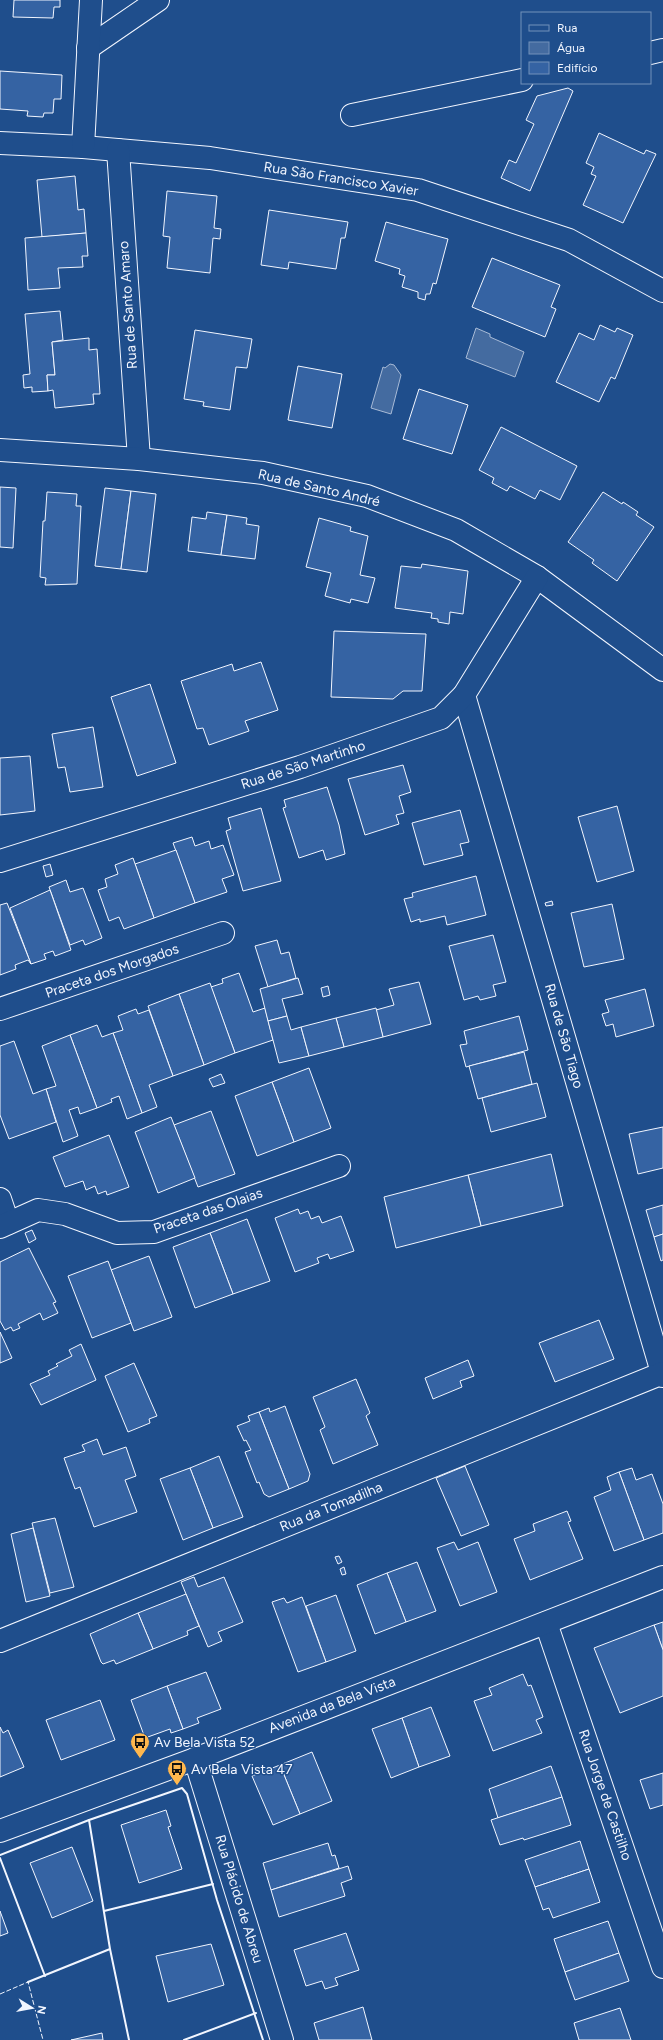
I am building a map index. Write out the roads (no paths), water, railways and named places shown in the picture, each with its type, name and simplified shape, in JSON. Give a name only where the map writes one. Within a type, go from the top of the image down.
[{"type":"street","points":[[83,148],[91,0]]},
{"type":"street","points":[[88,48],[158,0]]},
{"type":"street","points":[[651,53],[663,50]]},
{"type":"street","points":[[352,115],[521,80]]},
{"type":"street","name":"Rua São Francisco Xavier","points":[[0,143],[118,150],[210,158],[418,190],[569,240],[663,291]]},
{"type":"street","name":"Rua de Santo Amaro","points":[[118,150],[139,459]]},
{"type":"street","name":"Rua de Santo André","points":[[0,450],[139,459],[263,473],[367,496],[456,530],[537,577],[663,670]]},
{"type":"street","name":"Rua de São Martinho","points":[[0,861],[300,767],[441,718],[464,695],[537,577]]},
{"type":"street","name":"Rua de São Tiago","points":[[464,695],[663,1374]]},
{"type":"street","name":"Praceta dos Morgados","points":[[0,1009],[223,933]]},
{"type":"street","name":"Praceta das Olaias","points":[[4,1225],[38,1210],[65,1214],[117,1233],[154,1232],[339,1166]]},
{"type":"street","points":[[0,1199],[4,1225]]},
{"type":"street","name":"Rua da Tomadilha","points":[[0,1642],[663,1374]]},
{"type":"street","name":"Avenida da Bela Vista","points":[[0,1831],[195,1759],[663,1578]]},
{"type":"street","name":"Rua Jorge de Castilho","points":[[546,1623],[663,1967]]},
{"type":"street","name":"Rua Plácido de Abreu","points":[[195,1759],[282,2040]]},
{"type":"water","points":[[476,328],[490,334],[490,337],[524,352],[515,377],[466,358]]},
{"type":"water","points":[[390,364],[394,365],[401,375],[391,414],[371,408],[383,367],[385,368]]},
{"type":"place","name":"Av Bela Vista 52","points":[[140,1759]]},
{"type":"place","name":"Av Bela Vista 47","points":[[177,1786]]}]
